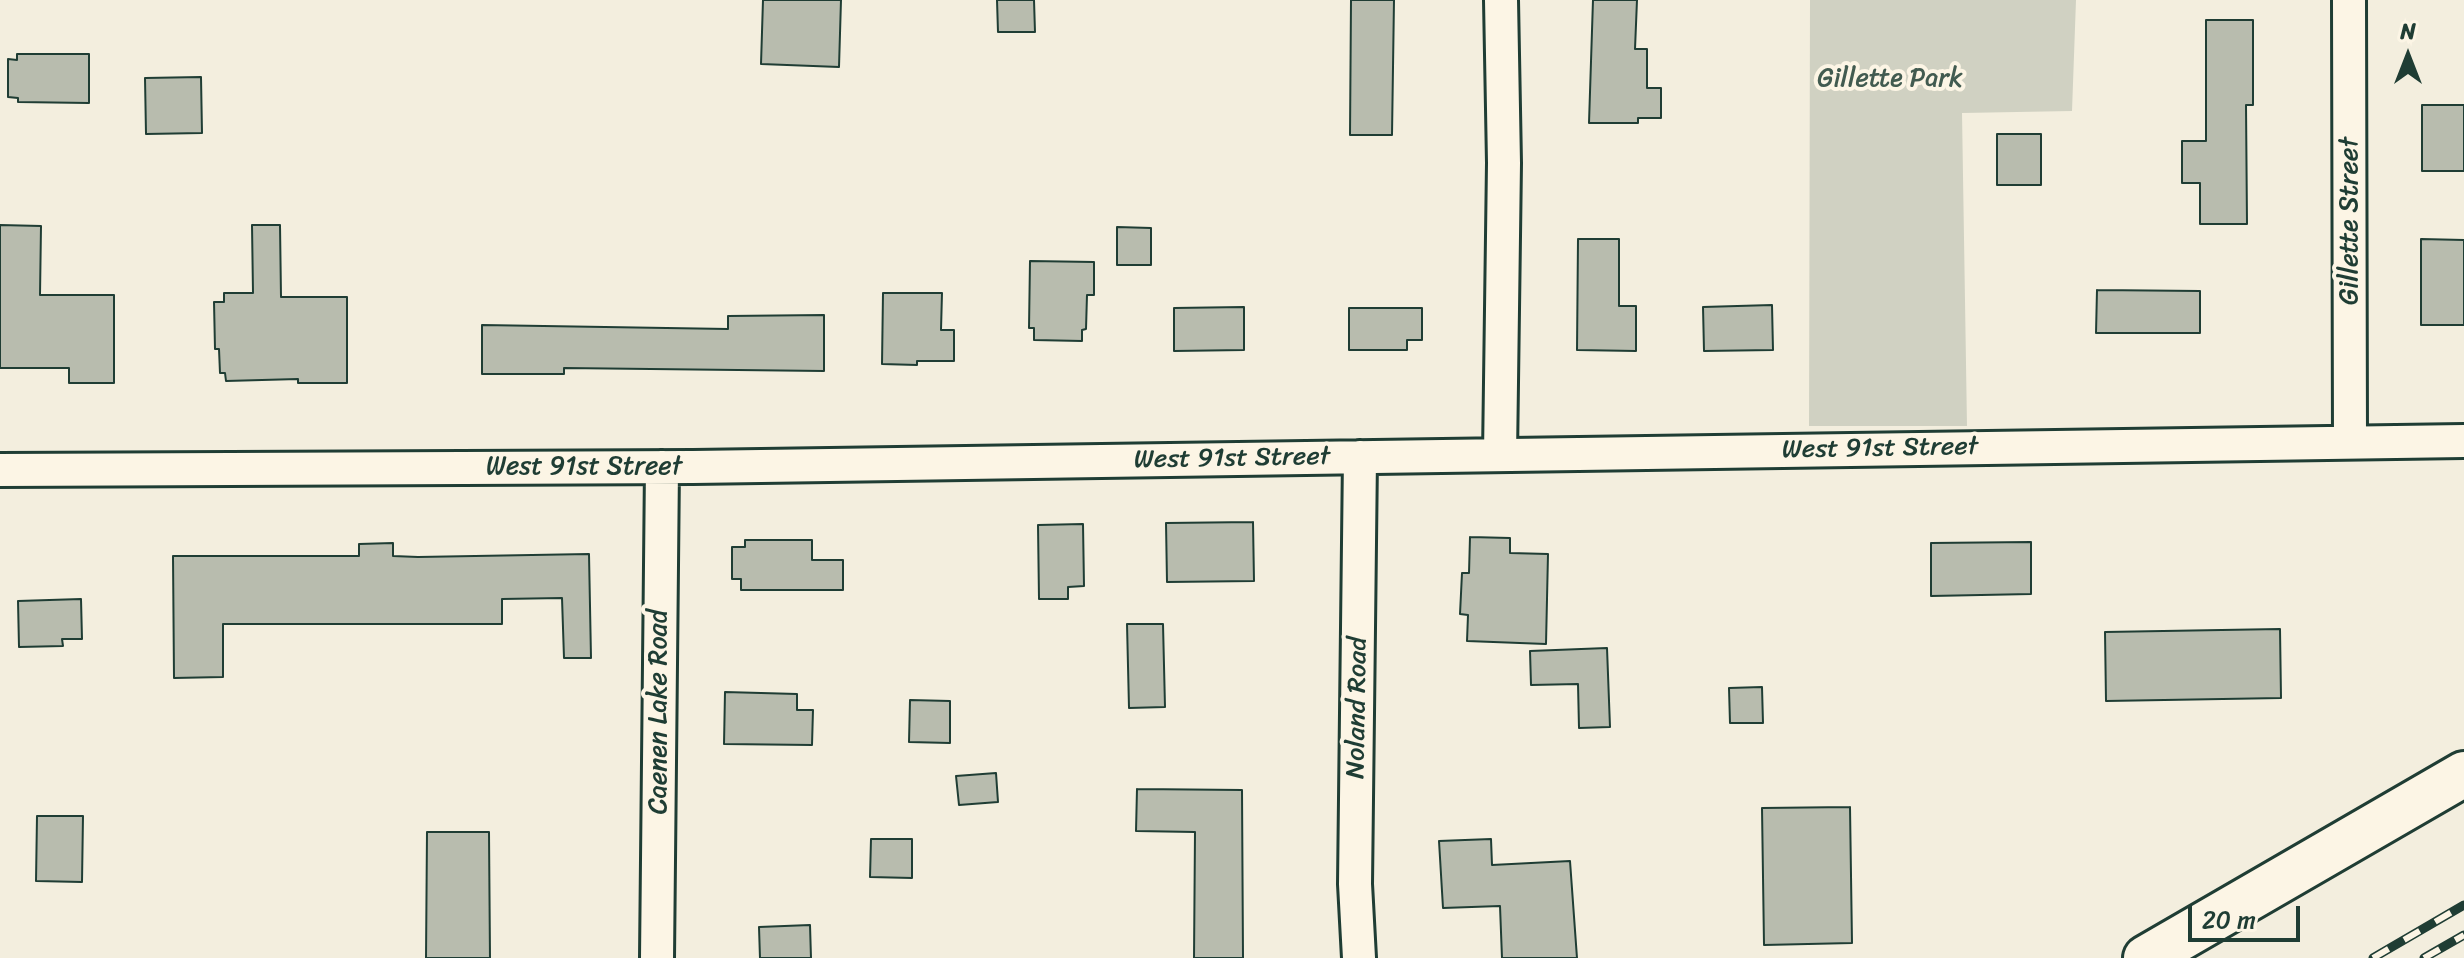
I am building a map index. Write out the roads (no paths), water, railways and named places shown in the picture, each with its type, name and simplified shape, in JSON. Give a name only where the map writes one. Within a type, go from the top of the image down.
[{"type":"main road","points":[[2146,958],[2464,774]]},
{"type":"street","points":[[1500,455],[1504,163],[1501,0]]},
{"type":"street","name":"Gillette Street","points":[[2349,0],[2350,442]]},
{"type":"street","name":"West 91st Street","points":[[0,470],[662,467],[2464,441]]},
{"type":"street","name":"Noland Road","points":[[1359,958],[1355,884],[1360,457]]},
{"type":"street","name":"Caenen Lake Road","points":[[657,958],[662,467]]},
{"type":"railway","points":[[2373,958],[2464,905]]},
{"type":"railway","points":[[2424,958],[2464,935]]},
{"type":"park label","name":"Gillette Park","points":[[1890,79]]}]
